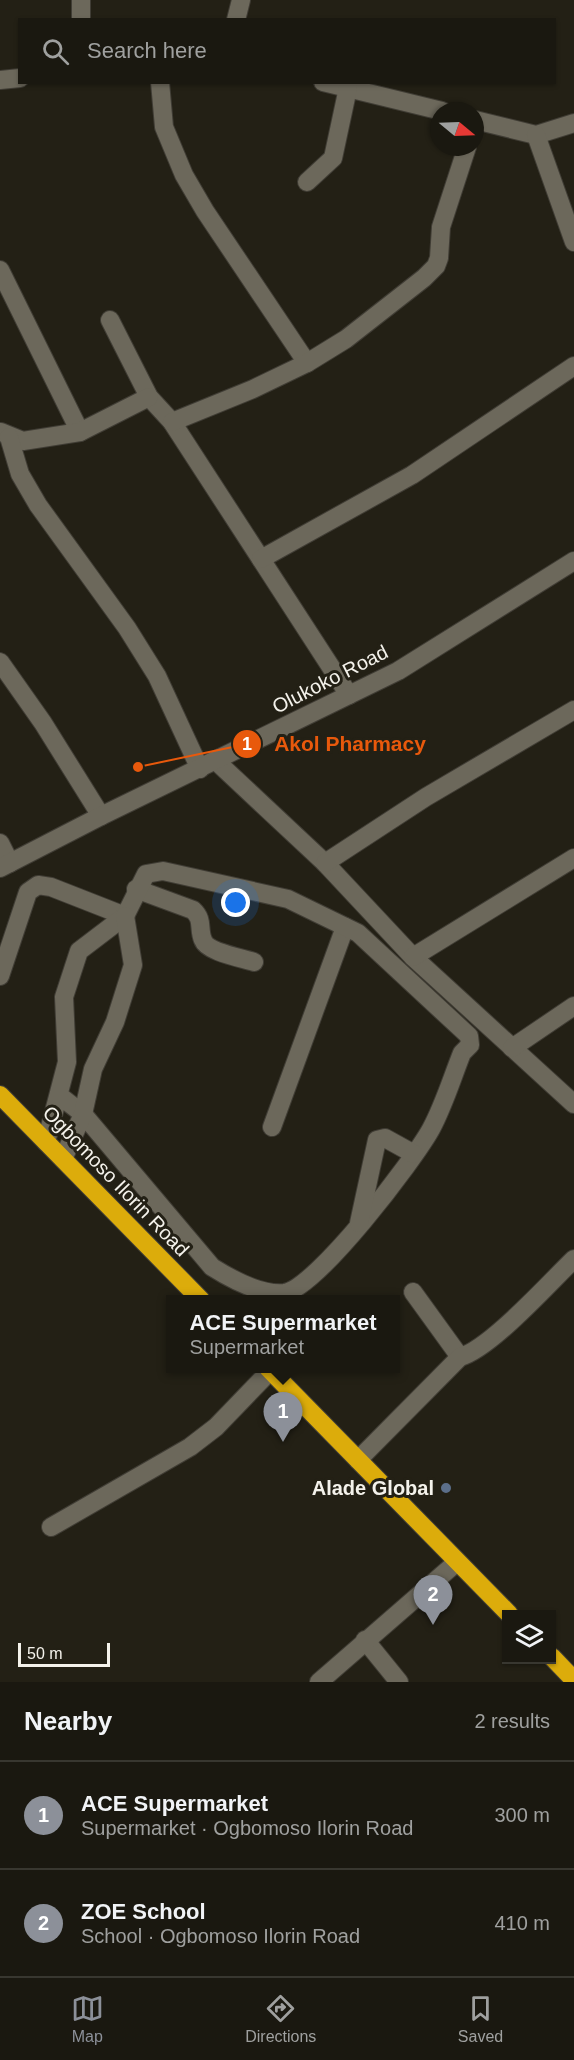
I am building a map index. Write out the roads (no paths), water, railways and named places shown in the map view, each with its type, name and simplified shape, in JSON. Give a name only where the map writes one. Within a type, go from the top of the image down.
[{"type":"highway","name":"Ogbomoso Ilorin Road","points":[[2,1102],[46,1142],[197,1295]]},
{"type":"highway","points":[[272,1373],[505,1610]]},
{"type":"highway","points":[[556,1661],[573,1677]]},
{"type":"street","points":[[81,0],[81,18]]},
{"type":"street","points":[[236,18],[241,0]]},
{"type":"street","points":[[0,80],[18,78]]},
{"type":"street","points":[[160,84],[164,127],[184,175],[205,211],[307,363]]},
{"type":"street","points":[[331,84],[430,108]]},
{"type":"street","points":[[308,182],[333,158],[348,88]]},
{"type":"street","points":[[484,123],[536,135],[574,123]]},
{"type":"street","points":[[536,135],[574,242]]},
{"type":"street","points":[[172,422],[253,389],[307,363],[346,339],[436,266],[440,258],[441,227],[464,156]]},
{"type":"street","points":[[0,270],[80,432]]},
{"type":"street","points":[[110,320],[149,397],[172,422],[349,695]]},
{"type":"street","points":[[261,559],[412,475],[574,366]]},
{"type":"street","points":[[4,434],[23,441],[80,432],[149,397]]},
{"type":"street","points":[[4,434],[20,474],[38,505],[127,628],[208,765],[326,863],[413,957],[574,1104]]},
{"type":"street","name":"Olukoko Road","points":[[5,866],[101,816],[398,671],[574,561]]},
{"type":"street","points":[[0,662],[43,723],[101,816]]},
{"type":"street","points":[[326,863],[426,797],[574,710]]},
{"type":"street","points":[[0,843],[5,866]]},
{"type":"street","points":[[413,957],[574,858]]},
{"type":"street","points":[[46,1142],[60,1096],[67,1062],[63,997],[79,951],[125,916],[136,889],[146,874],[163,871],[279,896],[358,933],[469,1035],[470,1045],[462,1053],[432,1128],[414,1154],[336,1254],[302,1285],[286,1293],[269,1292],[226,1276],[212,1267],[83,1114],[60,1096]]},
{"type":"street","points":[[0,976],[28,892],[38,885],[51,887],[125,916]]},
{"type":"street","points":[[136,889],[193,910],[198,915],[203,941],[208,947],[254,962]]},
{"type":"street","points":[[63,1159],[83,1114],[93,1069],[115,1022],[133,965],[125,916]]},
{"type":"street","points":[[272,1127],[345,927]]},
{"type":"street","points":[[512,1048],[574,1006]]},
{"type":"street","points":[[67,1062],[93,1069]]},
{"type":"street","points":[[358,1227],[377,1140],[385,1137],[414,1154]]},
{"type":"street","points":[[358,1461],[460,1357],[471,1354],[574,1258]]},
{"type":"street","points":[[413,1292],[460,1357]]},
{"type":"street","points":[[51,1527],[190,1447],[216,1427],[266,1373]]},
{"type":"street","points":[[319,1682],[457,1562]]},
{"type":"street","points":[[365,1640],[399,1682]]},
{"type":"place","name":"Akol Pharmacy","points":[[138,767]]},
{"type":"place","name":"ACE Supermarket","points":[[283,1442]]},
{"type":"place","name":"Alade Global","points":[[446,1488]]},
{"type":"place","name":"ZOE School","points":[[433,1625]]}]
